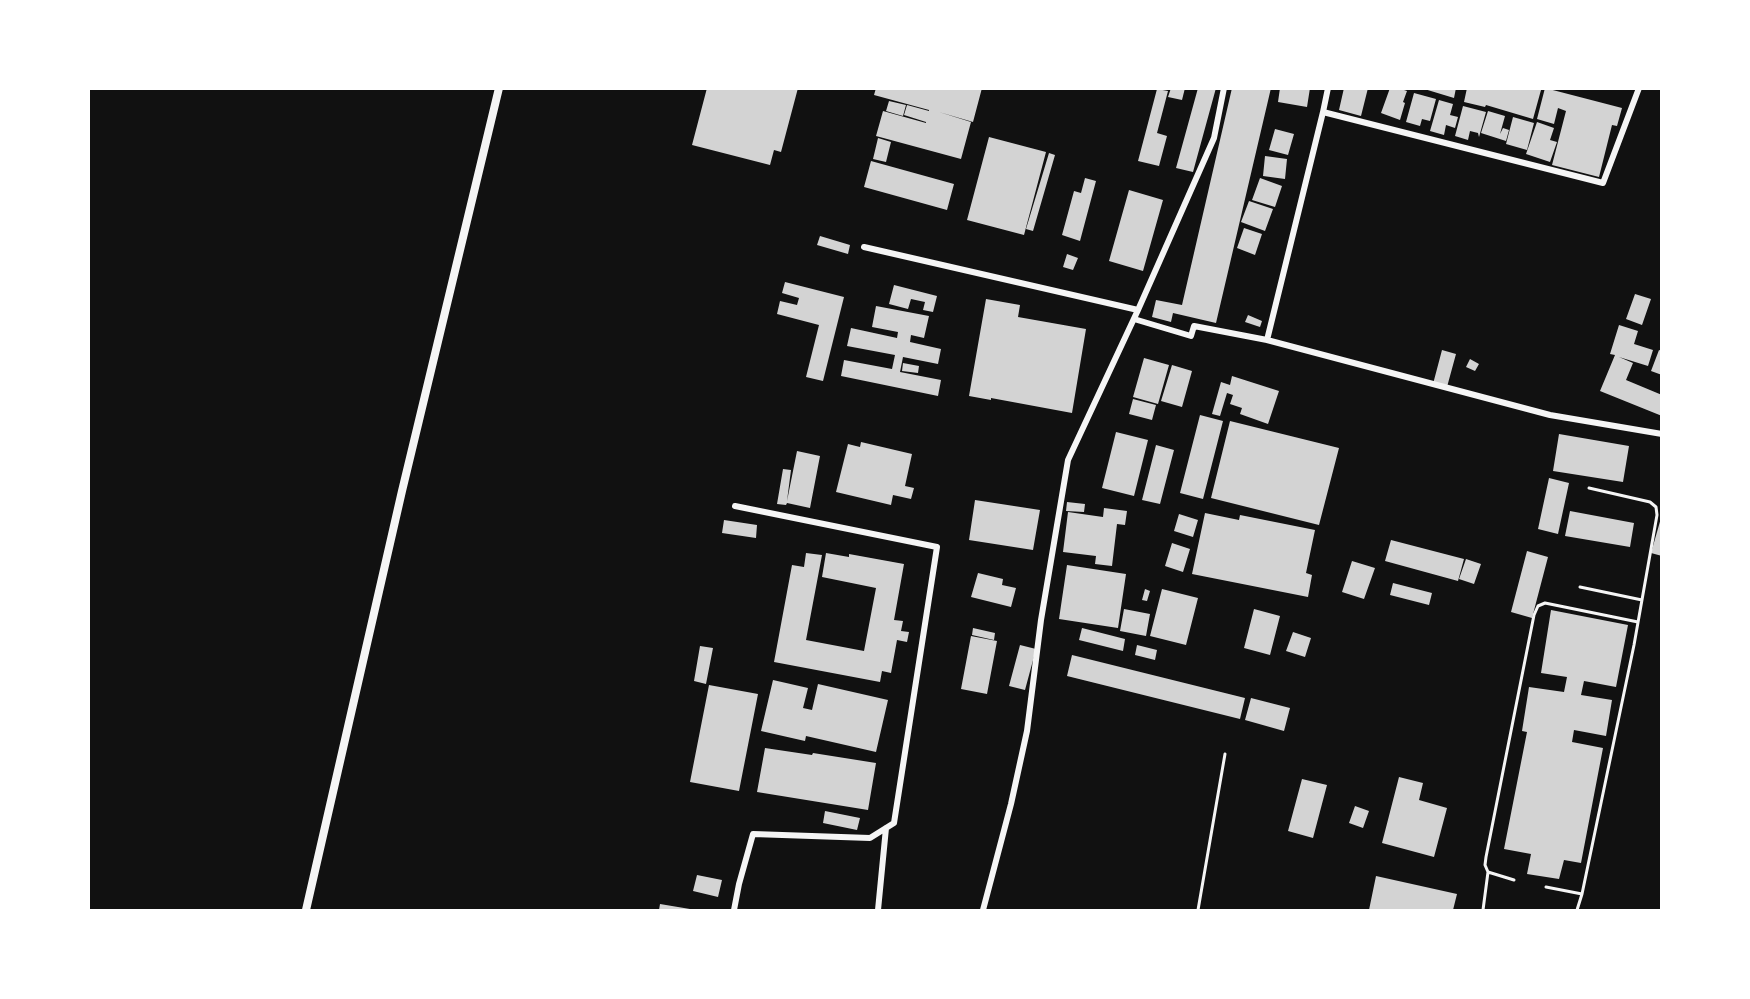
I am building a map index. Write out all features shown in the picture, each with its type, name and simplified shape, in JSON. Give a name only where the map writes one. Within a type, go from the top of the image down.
[{"type":"street","points":[[983,910],[1011,804],[1027,731],[1041,620],[1068,460],[1134,319],[1214,138],[1224,88]]},
{"type":"street","points":[[1267,340],[1328,88]]},
{"type":"street","points":[[1323,112],[1603,183],[1639,88]]},
{"type":"street","points":[[306,910],[498,89]]},
{"type":"street","points":[[864,247],[1138,310]]},
{"type":"street","points":[[1134,319],[1191,336],[1194,326],[1267,340],[1550,415],[1662,434]]},
{"type":"street","points":[[734,910],[753,834],[870,838],[894,823],[937,548],[735,506]]},
{"type":"street","points":[[878,910],[886,828]]},
{"type":"lane","points":[[1577,910],[1638,622],[1657,515],[1656,507],[1650,502],[1589,488]]},
{"type":"lane","points":[[1580,587],[1642,600]]},
{"type":"lane","points":[[1483,910],[1488,872],[1485,865],[1488,845],[1530,630],[1538,606],[1545,603],[1638,622]]},
{"type":"lane","points":[[1198,910],[1225,754]]},
{"type":"lane","points":[[1488,872],[1514,880]]},
{"type":"lane","points":[[1546,887],[1582,894]]},
{"type":"building","points":[[707,88],[798,88],[781,152],[774,150],[770,165],[692,145]]},
{"type":"building","points":[[876,88],[982,88],[973,122],[939,112],[971,122],[961,159],[876,136],[883,111],[926,123],[904,115],[907,105],[929,110],[874,95]]},
{"type":"building","points":[[1171,88],[1185,88],[1182,100],[1168,97]]},
{"type":"building","points":[[1198,88],[1216,88],[1193,172],[1176,168]]},
{"type":"building","points":[[1232,88],[1271,88],[1216,323],[1173,313],[1171,322],[1152,317],[1156,300],[1182,305]]},
{"type":"building","points":[[1280,88],[1310,88],[1307,107],[1278,102]]},
{"type":"building","points":[[1344,88],[1368,88],[1361,116],[1339,110]]},
{"type":"building","points":[[1390,88],[1407,91],[1400,120],[1381,113]]},
{"type":"building","points":[[1421,88],[1456,88],[1454,98]]},
{"type":"building","points":[[1467,88],[1537,88],[1541,90],[1533,119],[1486,105],[1485,107],[1464,102]]},
{"type":"building","points":[[1545,88],[1622,108],[1617,126],[1612,125],[1599,177],[1552,165],[1566,111],[1558,108],[1554,124],[1537,119]]},
{"type":"building","points":[[1157,89],[1168,91],[1157,133],[1167,136],[1159,166],[1138,161]]},
{"type":"building","points":[[1414,93],[1436,99],[1430,121],[1422,119],[1420,126],[1406,122]]},
{"type":"building","points":[[1439,100],[1453,104],[1450,115],[1458,117],[1455,128],[1446,125],[1444,135],[1430,131]]},
{"type":"building","points":[[889,101],[906,105],[903,116],[886,111]]},
{"type":"building","points":[[1463,106],[1486,112],[1479,137],[1478,133],[1470,131],[1468,140],[1455,136]]},
{"type":"building","points":[[1488,111],[1505,116],[1500,134],[1503,128],[1509,130],[1506,141],[1481,133]]},
{"type":"building","points":[[1513,117],[1534,123],[1527,150],[1506,144]]},
{"type":"building","points":[[1537,122],[1554,128],[1550,140],[1557,142],[1550,162],[1526,154]]},
{"type":"building","points":[[1275,129],[1294,134],[1288,155],[1269,150]]},
{"type":"building","points":[[989,137],[1046,152],[1024,235],[967,220]]},
{"type":"building","points":[[878,138],[891,142],[886,162],[873,159]]},
{"type":"building","points":[[1049,153],[1055,155],[1033,231],[1026,229]]},
{"type":"building","points":[[1265,156],[1287,159],[1285,179],[1263,176]]},
{"type":"building","points":[[871,161],[954,184],[947,210],[864,187]]},
{"type":"building","points":[[1085,178],[1096,181],[1080,241],[1062,235],[1074,191],[1081,193]]},
{"type":"building","points":[[1260,178],[1282,186],[1275,207],[1252,200]]},
{"type":"building","points":[[1129,190],[1163,200],[1143,271],[1109,261]]},
{"type":"building","points":[[1249,201],[1273,209],[1265,231],[1241,222]]},
{"type":"building","points":[[1244,228],[1262,234],[1255,255],[1237,248]]},
{"type":"building","points":[[820,236],[850,245],[848,254],[817,245]]},
{"type":"building","points":[[1067,254],[1078,258],[1073,270],[1063,267]]},
{"type":"building","points":[[785,282],[844,297],[823,381],[806,377],[819,325],[777,314],[780,301],[797,305],[799,298],[782,293]]},
{"type":"building","points":[[894,285],[937,296],[933,312],[923,310],[925,302],[911,299],[908,309],[889,304]]},
{"type":"building","points":[[1635,294],[1651,299],[1642,325],[1626,319]]},
{"type":"building","points":[[986,299],[1020,305],[1018,317],[1086,329],[1072,413],[969,396]]},
{"type":"building","points":[[876,306],[929,316],[924,338],[911,335],[910,342],[941,349],[938,364],[903,357],[900,372],[941,380],[938,396],[841,376],[844,360],[892,369],[895,355],[847,346],[851,328],[897,338],[898,332],[872,327]]},
{"type":"building","points":[[1248,315],[1262,321],[1260,327],[1245,322]]},
{"type":"building","points":[[1619,325],[1638,331],[1634,344],[1653,350],[1648,366],[1619,357],[1633,363],[1626,380],[1662,395],[1662,416],[1600,391],[1615,355],[1610,354]]},
{"type":"building","points":[[1442,350],[1456,354],[1447,387],[1433,384]]},
{"type":"building","points":[[1659,350],[1662,351],[1662,375],[1651,371]]},
{"type":"building","points":[[1144,358],[1169,365],[1158,404],[1133,397]]},
{"type":"building","points":[[1470,359],[1479,364],[1475,371],[1466,367]]},
{"type":"building","points":[[903,363],[919,366],[918,373],[902,371]]},
{"type":"building","points":[[1172,365],[1192,371],[1182,407],[1161,401]]},
{"type":"building","points":[[1232,376],[1279,391],[1268,424],[1240,414],[1242,408],[1230,404],[1233,395],[1227,393],[1220,416],[1212,414],[1221,382],[1230,385]]},
{"type":"building","points":[[1133,399],[1156,405],[1152,420],[1129,414]]},
{"type":"building","points":[[1200,415],[1223,421],[1203,499],[1180,493]]},
{"type":"building","points":[[1230,421],[1339,448],[1319,525],[1211,498]]},
{"type":"building","points":[[1116,432],[1148,440],[1134,496],[1102,488]]},
{"type":"building","points":[[1559,434],[1629,446],[1623,482],[1553,471]]},
{"type":"building","points":[[861,442],[912,454],[905,486],[914,488],[911,499],[893,495],[891,505],[836,492],[848,444],[860,447]]},
{"type":"building","points":[[1156,445],[1174,450],[1160,504],[1142,500]]},
{"type":"building","points":[[797,451],[820,456],[810,508],[787,503],[786,505],[777,504],[783,469],[791,470],[787,501]]},
{"type":"building","points":[[1549,478],[1569,483],[1558,534],[1538,529]]},
{"type":"building","points":[[975,500],[1040,510],[1033,550],[969,540]]},
{"type":"building","points":[[1067,502],[1085,504],[1084,512],[1066,511]]},
{"type":"building","points":[[1104,508],[1127,511],[1125,525],[1117,524],[1112,566],[1095,564],[1096,556],[1063,552],[1068,512],[1103,517]]},
{"type":"building","points":[[1570,511],[1634,523],[1630,547],[1565,536]]},
{"type":"building","points":[[1205,513],[1239,520],[1240,515],[1315,530],[1306,573],[1312,575],[1308,597],[1192,574]]},
{"type":"building","points":[[1179,514],[1198,520],[1193,537],[1174,531]]},
{"type":"building","points":[[1662,518],[1662,556],[1651,553]]},
{"type":"building","points":[[724,520],[757,525],[756,538],[722,533]]},
{"type":"building","points":[[1391,540],[1464,559],[1458,581],[1385,561]]},
{"type":"building","points":[[1172,543],[1190,549],[1183,572],[1165,566]]},
{"type":"building","points":[[1527,551],[1548,557],[1532,618],[1511,612]]},
{"type":"building","points":[[806,553],[822,555],[806,640],[864,651],[876,588],[822,577],[826,553],[849,557],[849,554],[904,564],[894,620],[903,621],[901,631],[909,632],[907,642],[897,640],[891,673],[882,671],[880,682],[774,662],[792,565],[804,567]]},
{"type":"building","points":[[1466,559],[1481,564],[1474,584],[1459,579]]},
{"type":"building","points":[[1352,561],[1375,568],[1364,599],[1342,592]]},
{"type":"building","points":[[1067,565],[1126,574],[1118,628],[1059,619]]},
{"type":"building","points":[[978,573],[1003,579],[1002,585],[1016,588],[1011,607],[971,597]]},
{"type":"building","points":[[1393,583],[1432,593],[1429,605],[1390,595]]},
{"type":"building","points":[[1145,589],[1150,591],[1147,601],[1142,600]]},
{"type":"building","points":[[1162,589],[1198,598],[1186,645],[1150,636]]},
{"type":"building","points":[[1124,609],[1150,614],[1146,636],[1120,631]]},
{"type":"building","points":[[1254,609],[1280,616],[1270,655],[1244,648]]},
{"type":"building","points":[[1551,610],[1628,625],[1616,687],[1584,681],[1581,695],[1612,700],[1606,736],[1574,730],[1572,742],[1603,748],[1581,863],[1564,860],[1559,879],[1527,874],[1531,854],[1504,849],[1527,732],[1522,731],[1529,687],[1564,692],[1567,677],[1541,673]]},
{"type":"building","points":[[973,628],[995,633],[994,640],[972,635]]},
{"type":"building","points":[[1082,628],[1125,639],[1123,651],[1079,640]]},
{"type":"building","points":[[1293,632],[1311,638],[1305,657],[1286,651]]},
{"type":"building","points":[[971,636],[997,641],[987,694],[961,689]]},
{"type":"building","points":[[1020,645],[1036,649],[1025,690],[1009,686]]},
{"type":"building","points":[[1137,645],[1157,650],[1155,660],[1135,655]]},
{"type":"building","points":[[700,646],[713,648],[706,684],[694,681]]},
{"type":"building","points":[[1072,655],[1245,698],[1240,719],[1067,676]]},
{"type":"building","points":[[773,680],[808,688],[803,708],[812,710],[818,684],[888,700],[876,752],[806,736],[805,741],[761,731]]},
{"type":"building","points":[[709,685],[758,694],[739,791],[690,782]]},
{"type":"building","points":[[1251,698],[1290,708],[1284,731],[1245,720]]},
{"type":"building","points":[[765,748],[876,763],[868,810],[757,792]]},
{"type":"building","points":[[1399,777],[1423,783],[1419,800],[1447,808],[1434,857],[1382,843]]},
{"type":"building","points":[[1302,779],[1327,785],[1313,838],[1288,831]]},
{"type":"building","points":[[1355,806],[1369,811],[1363,828],[1349,823]]},
{"type":"building","points":[[825,811],[860,818],[857,830],[823,823]]},
{"type":"building","points":[[697,875],[722,880],[718,897],[693,891]]},
{"type":"building","points":[[1376,876],[1457,894],[1453,910],[1369,910]]},
{"type":"building","points":[[660,904],[690,909],[690,910],[659,910]]}]
